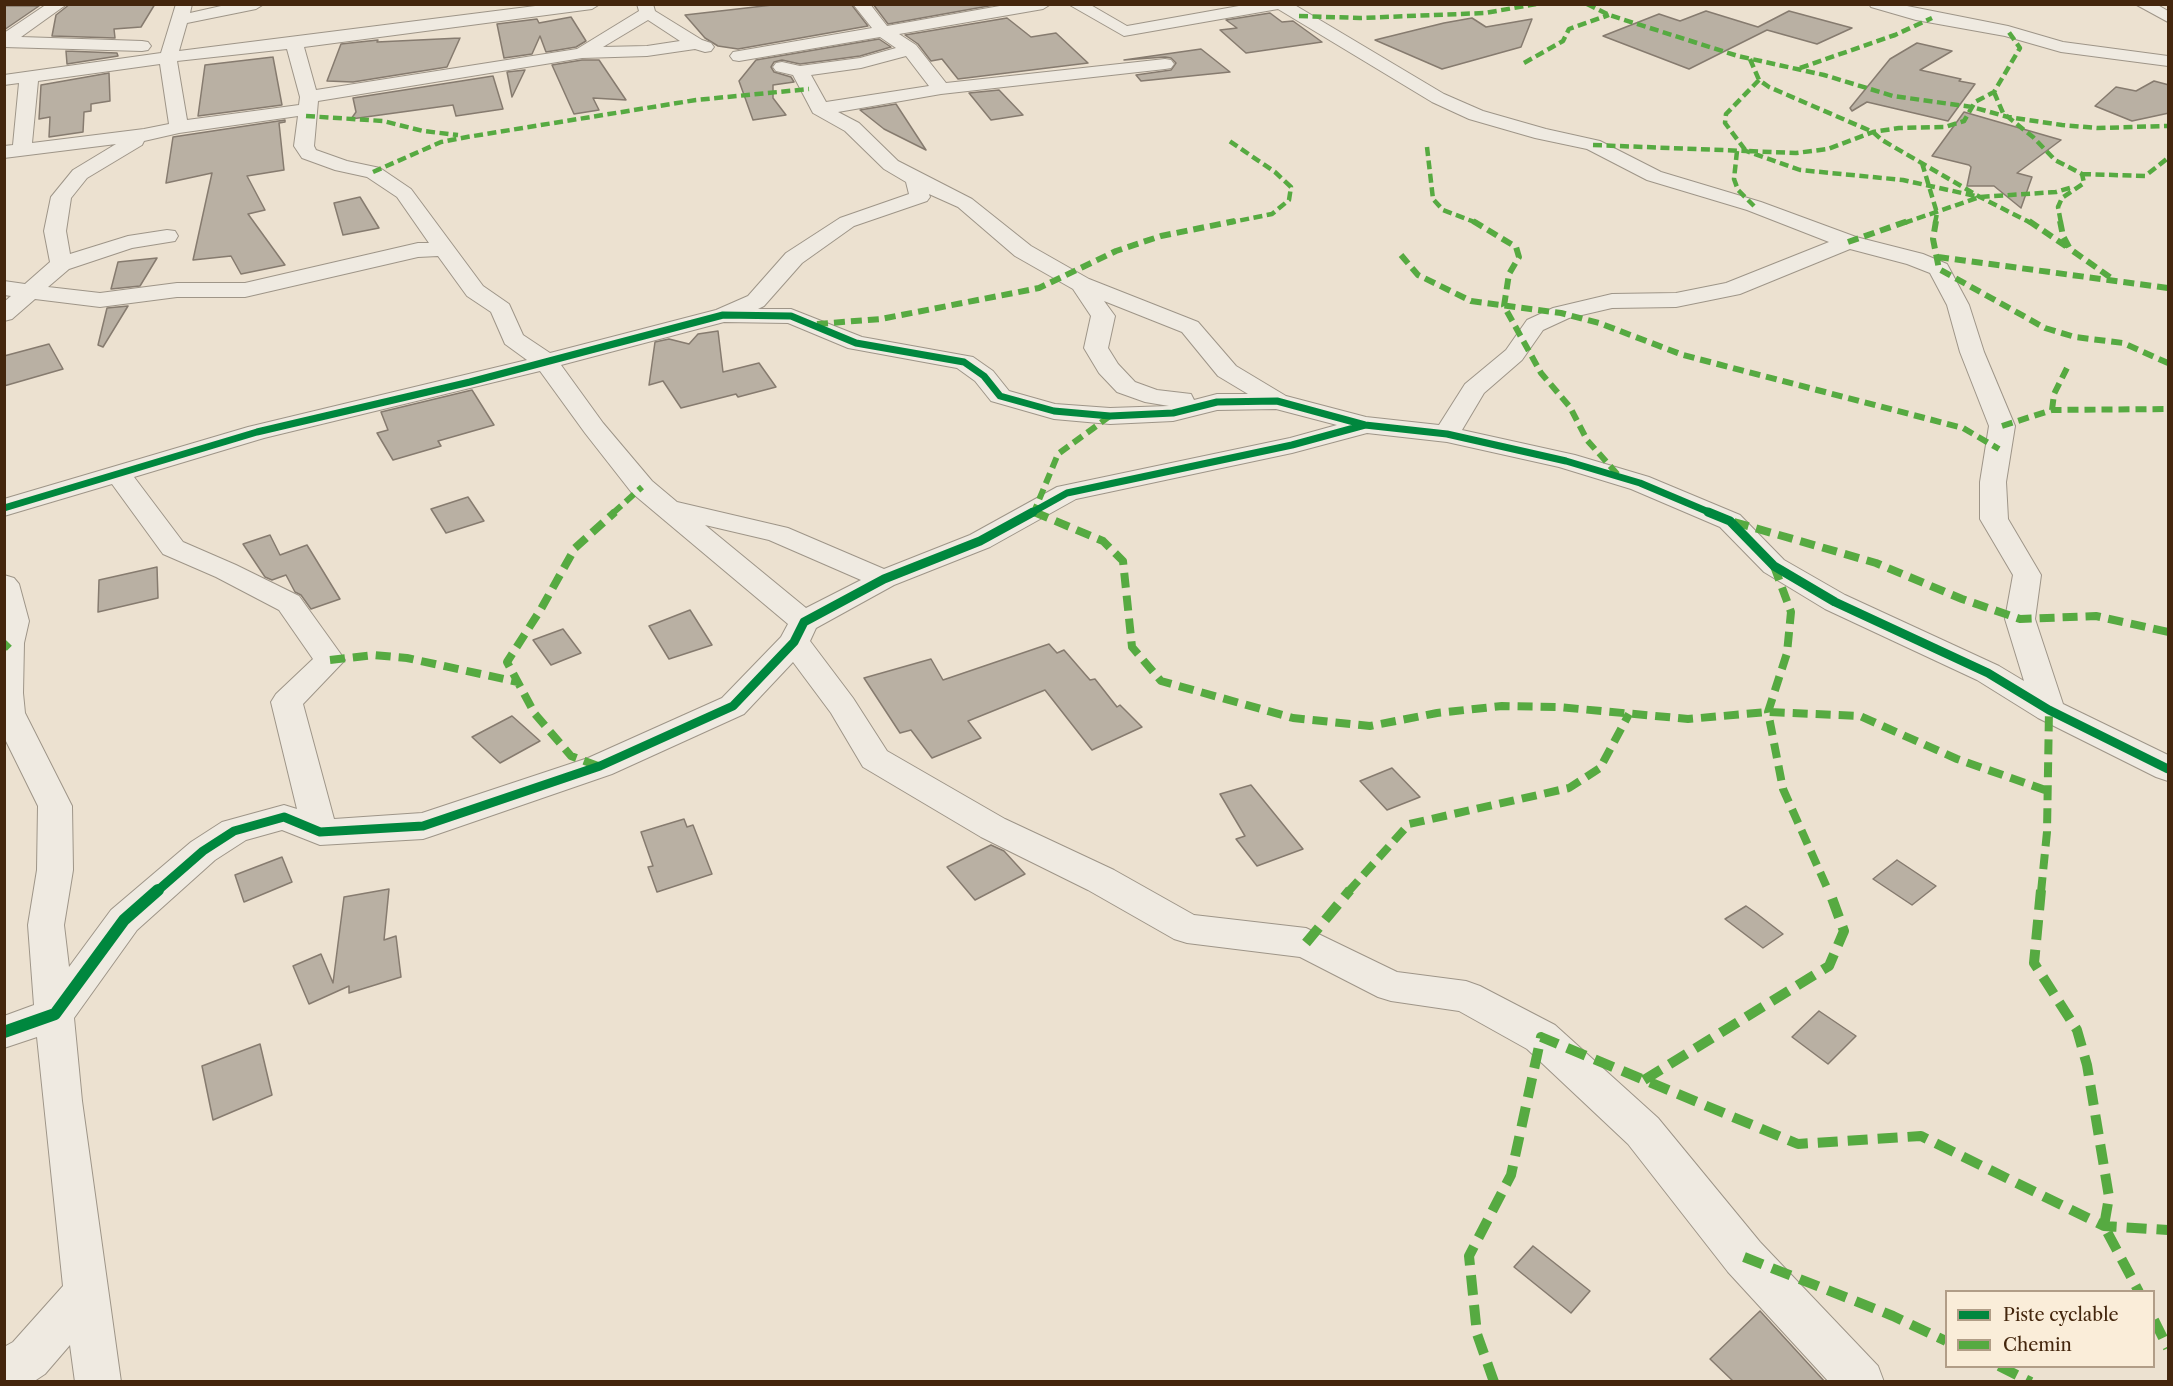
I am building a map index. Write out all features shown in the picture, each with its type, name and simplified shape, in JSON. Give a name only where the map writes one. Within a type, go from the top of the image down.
[{"type":"street","points":[[4,41],[59,4]]},
{"type":"street","points":[[179,127],[170,52],[181,12],[256,4]]},
{"type":"street","points":[[4,80],[170,52],[294,43],[592,4]]},
{"type":"street","points":[[861,4],[884,31],[910,49],[941,89]]},
{"type":"street","points":[[739,56],[1043,4]]},
{"type":"street","points":[[1076,4],[1124,31],[1281,5],[1438,98],[1476,115],[1542,134],[1593,145],[1654,176],[1754,206],[1848,242],[1915,259],[1939,269],[1958,304],[1972,352],[2002,426],[1993,482],[1994,519],[2027,575],[2020,619],[2049,710]]},
{"type":"street","points":[[1877,4],[1916,15],[2008,31],[2061,47],[2169,61]]},
{"type":"street","points":[[2143,4],[2169,17]]},
{"type":"street","points":[[582,53],[646,9],[696,44],[800,71],[861,63],[910,49]]},
{"type":"street","points":[[4,41],[170,52]]},
{"type":"street","points":[[294,43],[308,103],[304,146],[309,154],[342,166],[373,171],[404,193],[475,291],[501,309],[513,339],[545,361],[635,478],[799,632],[875,759],[993,828],[1101,880],[1186,929],[1306,943],[1391,987],[1466,997],[1542,1037],[1643,1131],[1744,1257],[1861,1382]]},
{"type":"street","points":[[29,77],[13,150],[144,135],[582,53],[647,51],[696,44]]},
{"type":"street","points":[[820,109],[941,89],[1165,64]]},
{"type":"street","points":[[800,71],[820,109],[852,127],[891,165],[965,203],[1023,251],[1081,284],[1190,327],[1227,371],[1277,401],[1365,425],[1447,434],[1566,461],[1640,483],[1730,521],[1774,566],[1835,602],[1988,673],[2049,710],[2169,769]]},
{"type":"street","points":[[61,264],[55,231],[61,197],[80,174],[144,135]]},
{"type":"street","points":[[4,508],[257,432],[470,382],[723,315],[756,301],[794,258],[847,222],[920,196],[915,179]]},
{"type":"street","points":[[4,314],[34,291],[61,264],[128,243],[167,236]]},
{"type":"street","points":[[1447,434],[1474,389],[1514,355],[1535,325],[1561,313],[1612,301],[1676,300],[1732,289],[1848,242]]},
{"type":"street","points":[[4,288],[100,300],[177,290],[245,290],[418,250],[445,249]]},
{"type":"street","points":[[1081,284],[1103,316],[1096,348],[1108,368],[1126,387],[1154,397],[1217,402],[1277,401]]},
{"type":"street","points":[[723,315],[791,316],[856,344],[964,362],[984,376],[1000,396],[1054,411],[1110,416],[1173,412],[1217,402]]},
{"type":"street","points":[[4,1032],[55,1014],[124,920],[203,851],[234,831],[284,817],[320,832],[423,826],[600,766],[733,706],[799,632],[884,579],[980,541],[1067,493],[1292,445],[1365,425]]},
{"type":"street","points":[[118,474],[173,548],[226,571],[288,603],[330,660],[287,702],[320,832]]},
{"type":"street","points":[[664,507],[778,534],[884,579]]},
{"type":"street","points":[[4,584],[14,621],[8,673],[9,713],[55,806],[55,870],[46,925],[62,1101],[98,1382]]},
{"type":"street","points":[[4,1372],[29,1358],[87,1292]]},
{"type":"building","points":[[70,4],[155,4],[141,27],[114,29],[115,38],[52,36],[56,15]]},
{"type":"building","points":[[781,4],[851,4],[868,26],[738,49],[718,46],[705,38],[685,15]]},
{"type":"building","points":[[873,4],[994,4],[994,5],[888,24]]},
{"type":"building","points":[[4,6],[39,6],[4,30]]},
{"type":"building","points":[[1706,11],[1758,27],[1789,11],[1852,28],[1817,44],[1767,30],[1689,69],[1603,36],[1659,14],[1680,21]]},
{"type":"building","points":[[1270,13],[1282,22],[1293,21],[1322,42],[1246,53],[1220,30],[1237,28],[1226,20]]},
{"type":"building","points":[[571,17],[586,41],[576,47],[546,52],[540,36],[532,54],[504,58],[497,24],[537,19],[539,23]]},
{"type":"building","points":[[1007,18],[1031,37],[1056,33],[1088,63],[958,79],[942,59],[931,61],[918,44],[905,35]]},
{"type":"building","points":[[1472,18],[1486,27],[1532,19],[1521,47],[1442,69],[1375,40],[1444,23]]},
{"type":"building","points":[[460,38],[447,67],[353,82],[327,81],[341,44],[378,40],[377,42]]},
{"type":"building","points":[[879,39],[891,47],[860,56],[800,64],[782,60],[774,62],[771,67],[774,72],[791,77],[794,82],[773,85],[773,98],[786,115],[753,120],[739,81],[756,60]]},
{"type":"building","points":[[1917,43],[1952,51],[1920,70],[1975,84],[1948,121],[1867,102],[1852,111],[1850,108],[1890,59]]},
{"type":"building","points":[[1201,49],[1230,72],[1141,81],[1136,75],[1171,70],[1176,63],[1171,58],[1165,57],[1124,60]]},
{"type":"building","points":[[66,51],[117,53],[118,56],[67,64]]},
{"type":"building","points":[[273,57],[282,105],[198,116],[205,65]]},
{"type":"building","points":[[599,60],[626,100],[593,98],[599,110],[574,114],[552,65]]},
{"type":"building","points":[[525,70],[512,97],[507,72]]},
{"type":"building","points":[[109,73],[110,101],[91,104],[91,111],[84,112],[83,132],[49,137],[50,117],[39,119],[41,85]]},
{"type":"building","points":[[493,76],[503,109],[456,116],[453,105],[351,119],[356,112],[353,98]]},
{"type":"building","points":[[2154,81],[2169,85],[2169,113],[2132,121],[2095,106],[2116,87],[2136,91]]},
{"type":"building","points":[[999,90],[1023,115],[991,120],[969,93]]},
{"type":"building","points":[[896,104],[926,150],[884,129],[860,110]]},
{"type":"building","points":[[1964,112],[2061,140],[2017,173],[2032,177],[2021,208],[1994,186],[1967,186],[1971,167],[1969,165],[1932,156]]},
{"type":"building","points":[[285,120],[279,123],[284,170],[247,176],[265,210],[248,214],[285,265],[241,274],[231,256],[193,260],[212,173],[166,183],[173,137]]},
{"type":"building","points":[[360,197],[379,228],[343,235],[334,203]]},
{"type":"building","points":[[157,258],[140,286],[111,289],[118,262]]},
{"type":"building","points":[[128,306],[103,347],[98,345],[107,308]]},
{"type":"building","points":[[718,331],[723,372],[759,363],[776,387],[681,408],[663,381],[649,385],[655,342],[669,339],[689,344],[698,334]]},
{"type":"building","points":[[49,344],[63,369],[4,386],[4,356]]},
{"type":"building","points":[[472,390],[494,425],[438,441],[441,446],[393,460],[377,433],[388,430],[381,412]]},
{"type":"building","points":[[468,497],[484,521],[446,533],[431,509]]},
{"type":"building","points":[[270,535],[280,555],[307,545],[340,599],[311,609],[301,595],[295,592],[286,575],[272,580],[265,577],[243,544]]},
{"type":"building","points":[[157,567],[158,598],[98,612],[99,580]]},
{"type":"building","points":[[690,610],[712,645],[669,659],[649,626]]},
{"type":"building","points":[[563,629],[581,653],[551,665],[533,640]]},
{"type":"building","points":[[1049,644],[1057,653],[1064,650],[1090,680],[1095,679],[1117,707],[1120,705],[1142,727],[1092,750],[1045,690],[968,721],[981,738],[932,758],[911,730],[900,733],[864,678],[931,659],[943,680]]},
{"type":"building","points":[[512,716],[540,741],[500,763],[472,737]]},
{"type":"building","points":[[1392,768],[1420,797],[1387,810],[1360,781]]},
{"type":"building","points":[[1251,785],[1303,849],[1257,866],[1236,839],[1245,836],[1220,794]]},
{"type":"building","points":[[684,819],[687,827],[693,825],[712,874],[657,892],[648,867],[653,866],[641,832]]},
{"type":"building","points":[[991,845],[1004,851],[1025,874],[975,900],[947,867]]},
{"type":"building","points":[[282,857],[292,882],[244,902],[235,875]]},
{"type":"building","points":[[1897,860],[1936,886],[1912,905],[1873,879]]},
{"type":"building","points":[[389,889],[384,940],[396,936],[401,977],[349,993],[349,986],[309,1004],[293,966],[321,954],[333,983],[344,897]]},
{"type":"building","points":[[1746,906],[1783,934],[1763,948],[1725,919]]},
{"type":"building","points":[[1819,1011],[1856,1036],[1828,1064],[1792,1037]]},
{"type":"building","points":[[260,1044],[272,1095],[213,1120],[202,1066]]},
{"type":"building","points":[[1533,1246],[1590,1291],[1571,1313],[1514,1267]]},
{"type":"building","points":[[1760,1311],[1825,1382],[1734,1382],[1710,1359]]},
{"type":"marked path","points":[[1299,16],[1360,18],[1485,13],[1536,4]]},
{"type":"marked path","points":[[1587,4],[1609,15],[1738,56],[1824,75],[1893,96],[1972,107],[2008,117],[2062,125],[2097,128],[2168,126]]},
{"type":"marked path","points":[[1524,63],[1563,41],[1569,29],[1609,15]]},
{"type":"marked path","points":[[1800,68],[1895,35],[1932,18]]},
{"type":"marked path","points":[[1759,80],[1726,114],[1725,123],[1746,151],[1796,153],[1828,149],[1873,132],[1899,128],[1945,127],[1964,121],[1975,102],[1994,92],[2020,48],[2008,31]]},
{"type":"marked path","points":[[1750,59],[1759,80],[1769,87],[1873,132],[1882,140],[1980,197],[2027,220],[2070,249]]},
{"type":"marked path","points":[[373,172],[441,142],[467,137],[696,100],[809,89]]},
{"type":"marked path","points":[[1994,92],[2003,113],[2033,137],[2055,160],[2082,174],[2084,183],[2062,198],[2058,207],[2063,236],[2070,249],[2114,280]]},
{"type":"marked path","points":[[306,116],[383,121],[423,131],[458,135]]},
{"type":"marked path","points":[[817,324],[881,319],[1039,288],[1116,251],[1161,236],[1272,214],[1289,200],[1291,187],[1275,172],[1228,140]]},
{"type":"marked path","points":[[1593,145],[1746,151],[1800,170],[1903,180],[1980,197]]},
{"type":"marked path","points":[[1427,147],[1433,199],[1443,210],[1482,225],[1516,247],[1519,257],[1509,274],[1504,306],[1541,373],[1570,407],[1587,440],[1618,475]]},
{"type":"marked path","points":[[1737,151],[1734,179],[1738,190],[1754,206]]},
{"type":"marked path","points":[[2082,174],[2145,176],[2168,158]]},
{"type":"marked path","points":[[1922,163],[1937,213],[1933,239],[1939,269],[2045,328],[2075,337],[2123,343],[2168,363]]},
{"type":"marked path","points":[[1848,242],[1980,197],[2056,192],[2073,187]]},
{"type":"marked path","points":[[1401,255],[1418,275],[1471,301],[1561,313],[1599,323],[1683,355],[1963,428],[1999,449]]},
{"type":"marked path","points":[[1938,257],[2168,288]]},
{"type":"marked path","points":[[2052,410],[2054,394],[2069,364]]},
{"type":"marked path","points":[[2002,426],[2052,410],[2168,409]]},
{"type":"marked path","points":[[1110,416],[1058,454],[1034,512],[1103,541],[1123,561],[1132,647],[1161,681],[1293,718],[1370,726],[1437,713],[1502,706],[1558,707],[1688,719],[1768,712],[1860,716],[1957,759],[2048,791]]},
{"type":"marked path","points":[[598,766],[571,756],[535,714],[507,662],[541,609],[575,548],[642,487]]},
{"type":"marked path","points":[[1734,522],[1876,563],[1962,599],[2020,619],[2096,616],[2168,632]]},
{"type":"marked path","points":[[1644,1080],[1829,966],[1844,931],[1833,900],[1783,789],[1768,712],[1787,653],[1791,612],[1774,566]]},
{"type":"marked path","points":[[4,648],[9,643]]},
{"type":"marked path","points":[[330,660],[374,655],[407,658],[518,682]]},
{"type":"marked path","points":[[2049,710],[2047,832],[2034,963],[2077,1030],[2087,1065],[2109,1197],[2104,1226],[2138,1290]]},
{"type":"marked path","points":[[1306,943],[1333,909],[1409,824],[1569,788],[1600,768],[1629,714]]},
{"type":"marked path","points":[[1494,1382],[1477,1334],[1469,1256],[1511,1175],[1541,1037],[1798,1144],[1921,1136],[2104,1226],[2168,1230]]},
{"type":"marked path","points":[[1744,1257],[1893,1316],[1945,1341]]},
{"type":"marked path","points":[[2155,1322],[2168,1348]]},
{"type":"marked path","points":[[2003,1368],[2031,1382]]},
{"type":"cycle path","points":[[4,508],[257,432],[470,382],[723,315],[791,316],[856,343],[964,362],[984,376],[1000,396],[1054,411],[1110,416],[1173,413],[1217,402],[1277,401],[1365,425],[1447,434],[1566,461],[1640,483],[1730,521],[1774,566],[1835,602],[1988,673],[2049,710],[2168,769]]},
{"type":"cycle path","points":[[4,1032],[55,1014],[124,920],[203,851],[234,831],[284,817],[320,832],[423,826],[600,766],[733,706],[794,642],[804,622],[884,579],[980,541],[1067,493],[1292,445],[1365,425]]}]
